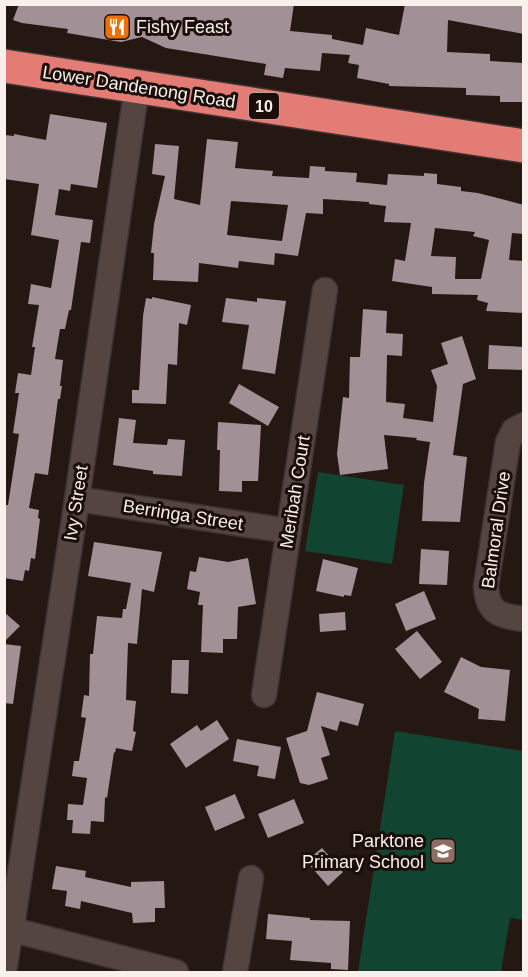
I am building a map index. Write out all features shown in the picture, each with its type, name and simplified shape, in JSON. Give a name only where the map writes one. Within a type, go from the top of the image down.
[{"type":"highway","name":"Lower Dandenong Road","points":[[4,66],[524,146]]},
{"type":"street","name":"Ivy Street","points":[[4,972],[77,499],[137,86]]},
{"type":"street","name":"Meribah Court","points":[[264,695],[325,290]]},
{"type":"street","name":"Balmoral Drive","points":[[524,425],[514,430],[508,442],[486,586],[489,605],[505,616],[524,619]]},
{"type":"street","name":"Berringa Street","points":[[77,499],[289,531]]},
{"type":"street","points":[[235,972],[250,878]]},
{"type":"street","points":[[10,930],[176,972]]},
{"type":"green space","points":[[318,472],[404,485],[392,564],[305,551]]},
{"type":"green space","name":"Parktone Primary School","points":[[395,731],[523,751],[523,920],[510,918],[501,972],[358,972]]},
{"type":"building","points":[[19,4],[294,4],[290,31],[332,35],[332,39],[363,45],[366,28],[399,35],[405,4],[524,4],[524,34],[448,20],[447,52],[490,54],[490,61],[523,63],[522,102],[500,102],[500,96],[466,95],[466,88],[389,86],[389,84],[357,78],[359,65],[348,63],[350,55],[322,53],[320,71],[285,68],[283,78],[264,75],[266,64],[166,48],[142,37],[121,42],[67,33],[68,29],[22,23],[13,20]]},
{"type":"building","points":[[50,114],[107,123],[97,188],[71,184],[70,191],[59,189],[55,215],[93,220],[90,243],[81,242],[71,310],[69,310],[65,329],[60,329],[55,359],[63,360],[60,386],[62,386],[60,399],[58,399],[48,475],[35,473],[29,508],[39,510],[38,518],[40,519],[35,559],[31,558],[29,571],[25,570],[23,581],[4,578],[4,505],[8,505],[19,434],[13,433],[19,393],[15,393],[18,373],[31,375],[35,347],[32,347],[39,305],[28,304],[31,284],[51,288],[59,240],[31,235],[39,184],[4,179],[4,135],[14,136],[14,134],[46,140]]},
{"type":"building","points":[[207,139],[238,142],[235,168],[273,171],[272,176],[309,178],[310,166],[325,167],[325,171],[357,173],[356,182],[387,185],[388,174],[424,176],[424,173],[437,174],[437,184],[461,187],[461,191],[524,205],[524,234],[512,233],[509,260],[524,261],[524,313],[486,311],[488,303],[477,300],[478,295],[432,294],[432,287],[392,281],[395,259],[405,261],[411,223],[384,222],[386,206],[369,204],[369,202],[323,199],[323,214],[306,213],[298,256],[275,253],[274,265],[239,261],[238,268],[199,263],[198,282],[153,280],[154,253],[151,253],[154,224],[165,176],[152,174],[155,144],[179,146],[174,199],[200,205]],"holes":[[[231,201],[288,205],[282,241],[227,235]],[[435,228],[475,232],[473,236],[489,240],[481,279],[455,279],[456,257],[431,256]]]},
{"type":"building","points":[[152,297],[191,305],[187,325],[179,323],[177,365],[168,364],[166,404],[132,403],[132,390],[139,390],[146,298],[152,299]]},
{"type":"building","points":[[226,298],[257,302],[257,298],[286,301],[275,374],[242,369],[249,325],[222,322]]},
{"type":"building","points":[[363,309],[387,311],[386,333],[403,334],[402,356],[387,355],[386,402],[405,404],[403,418],[433,422],[437,386],[431,370],[448,364],[441,343],[462,336],[476,379],[463,384],[453,455],[467,457],[460,522],[422,521],[424,483],[430,442],[416,440],[417,438],[384,435],[388,469],[340,475],[337,454],[343,397],[349,398],[350,357],[360,357]]},
{"type":"building","points":[[489,345],[524,347],[524,370],[488,369]]},
{"type":"building","points":[[239,384],[279,407],[268,426],[229,403]]},
{"type":"building","points":[[119,418],[136,420],[133,443],[167,445],[168,439],[185,440],[182,476],[153,474],[153,471],[113,465]]},
{"type":"building","points":[[218,422],[261,425],[258,481],[242,481],[242,492],[219,491]]},
{"type":"building","points":[[94,542],[162,552],[154,592],[142,589],[137,644],[128,643],[126,700],[136,701],[133,731],[136,732],[132,751],[116,748],[107,798],[105,797],[104,822],[91,821],[90,834],[72,833],[73,820],[67,820],[68,804],[83,805],[87,778],[72,776],[74,761],[79,761],[86,718],[81,717],[84,695],[89,696],[90,654],[93,654],[97,616],[122,618],[131,583],[88,576]]},
{"type":"building","points":[[421,549],[449,551],[447,585],[419,584]]},
{"type":"building","points":[[199,557],[228,562],[248,558],[256,604],[238,607],[237,639],[223,639],[223,653],[201,652],[203,605],[198,605],[200,592],[187,589],[190,571],[196,572]]},
{"type":"building","points":[[323,559],[358,568],[351,596],[344,595],[344,597],[316,591]]},
{"type":"building","points":[[424,591],[436,619],[406,631],[395,604]]},
{"type":"building","points":[[4,612],[20,626],[4,642]]},
{"type":"building","points":[[345,612],[346,630],[320,632],[319,614]]},
{"type":"building","points":[[417,631],[442,662],[420,679],[395,649]]},
{"type":"building","points":[[4,644],[21,646],[13,704],[4,703]]},
{"type":"building","points":[[461,657],[481,667],[510,670],[505,721],[478,719],[479,709],[444,692]]},
{"type":"building","points":[[172,660],[189,660],[188,694],[171,693]]},
{"type":"building","points":[[317,692],[364,704],[358,726],[340,721],[337,731],[321,726],[330,755],[321,758],[328,779],[309,785],[300,783],[286,738],[307,731]]},
{"type":"building","points":[[217,720],[229,739],[186,768],[170,744],[197,725],[201,731]]},
{"type":"building","points":[[237,739],[281,747],[275,779],[257,776],[259,766],[233,761]]},
{"type":"building","points":[[235,794],[245,818],[215,831],[205,807]]},
{"type":"building","points":[[294,799],[304,823],[268,838],[258,814]]},
{"type":"building","points":[[322,848],[343,872],[328,886],[306,861]]},
{"type":"building","points":[[56,866],[86,871],[85,877],[131,887],[131,882],[164,881],[165,908],[155,908],[155,922],[133,923],[132,913],[81,901],[80,909],[65,906],[67,891],[52,889]]},
{"type":"building","points":[[268,914],[310,918],[310,920],[350,921],[348,970],[331,969],[331,963],[290,960],[292,941],[266,939]]},
{"type":"place","name":"Fishy Feast","points":[[117,27]]},
{"type":"place","name":"Parktone Primary School","points":[[443,851]]}]
